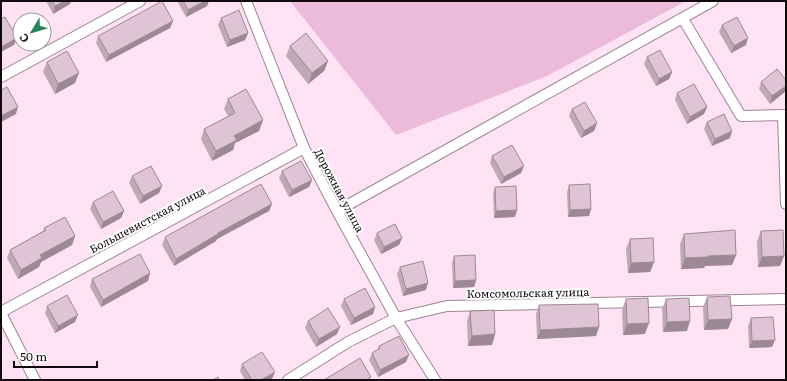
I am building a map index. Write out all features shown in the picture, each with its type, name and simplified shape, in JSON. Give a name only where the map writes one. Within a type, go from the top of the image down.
[{"type":"street","points":[[1,77],[140,1]]},
{"type":"street","name":"Дорожная улица","points":[[246,1],[304,148],[396,318],[435,380]]},
{"type":"street","points":[[337,211],[713,1]]},
{"type":"street","points":[[682,19],[741,116],[785,114],[786,204]]},
{"type":"street","name":"Большевистская улица","points":[[1,312],[304,148]]},
{"type":"street","name":"Комсомольская улица","points":[[288,380],[348,342],[396,318],[447,306],[786,299]]},
{"type":"street","points":[[1,312],[35,380]]},
{"type":"shaded area","points":[[290,1],[686,1],[547,76],[396,135]]},
{"type":"building","points":[[52,1],[65,1],[55,6]]},
{"type":"building","points":[[162,1],[173,21],[109,55],[98,36]]},
{"type":"building","points":[[183,1],[205,1],[188,10]]},
{"type":"building","points":[[239,10],[248,33],[230,40],[221,18]]},
{"type":"building","points":[[5,17],[12,29],[12,41],[1,47],[1,19]]},
{"type":"building","points":[[737,17],[748,38],[734,46],[722,25]]},
{"type":"building","points":[[306,33],[328,61],[312,73],[290,46]]},
{"type":"building","points":[[660,50],[672,72],[659,79],[647,57]]},
{"type":"building","points":[[67,51],[79,73],[58,84],[47,62]]},
{"type":"building","points":[[777,69],[786,80],[786,86],[772,96],[761,82]]},
{"type":"building","points":[[694,84],[707,107],[690,117],[677,93]]},
{"type":"building","points":[[7,87],[18,107],[1,116],[1,90]]},
{"type":"building","points":[[246,89],[263,120],[234,136],[237,140],[216,151],[204,129],[235,113],[228,99]]},
{"type":"building","points":[[585,102],[597,123],[584,131],[572,109]]},
{"type":"building","points":[[724,114],[732,131],[715,139],[707,122]]},
{"type":"building","points":[[512,145],[524,166],[504,177],[492,156]]},
{"type":"building","points":[[301,161],[312,180],[292,190],[282,171]]},
{"type":"building","points":[[151,166],[162,186],[143,196],[132,176]]},
{"type":"building","points":[[261,184],[272,204],[218,233],[176,259],[165,237]]},
{"type":"building","points":[[590,184],[591,209],[570,210],[569,185]]},
{"type":"building","points":[[516,186],[517,210],[496,211],[495,187]]},
{"type":"building","points":[[113,191],[124,211],[103,222],[93,202]]},
{"type":"building","points":[[65,217],[75,236],[40,255],[42,258],[21,270],[10,250],[46,230],[44,228]]},
{"type":"building","points":[[395,224],[402,238],[384,247],[377,233]]},
{"type":"building","points":[[735,230],[736,255],[685,258],[684,234]]},
{"type":"building","points":[[783,230],[784,256],[762,257],[761,231]]},
{"type":"building","points":[[653,238],[654,262],[631,263],[630,239]]},
{"type":"building","points":[[140,254],[150,273],[103,300],[92,279]]},
{"type":"building","points":[[475,255],[476,280],[455,281],[454,256]]},
{"type":"building","points":[[423,261],[428,283],[406,289],[400,267]]},
{"type":"building","points":[[365,288],[375,307],[354,318],[344,299]]},
{"type":"building","points":[[67,295],[78,315],[58,326],[47,306]]},
{"type":"building","points":[[730,296],[732,319],[708,320],[707,297]]},
{"type":"building","points":[[648,298],[649,323],[627,324],[626,299]]},
{"type":"building","points":[[689,298],[690,321],[667,322],[666,299]]},
{"type":"building","points":[[598,304],[599,327],[540,330],[539,305]]},
{"type":"building","points":[[328,308],[340,327],[319,339],[308,321]]},
{"type":"building","points":[[494,310],[495,334],[472,336],[470,311]]},
{"type":"building","points":[[773,317],[775,340],[752,341],[751,318]]},
{"type":"building","points":[[399,336],[409,355],[380,370],[372,353],[380,348],[379,346]]},
{"type":"building","points":[[262,352],[275,372],[261,380],[252,380],[242,364]]},
{"type":"building","points":[[360,358],[371,377],[366,380],[324,380]]}]
